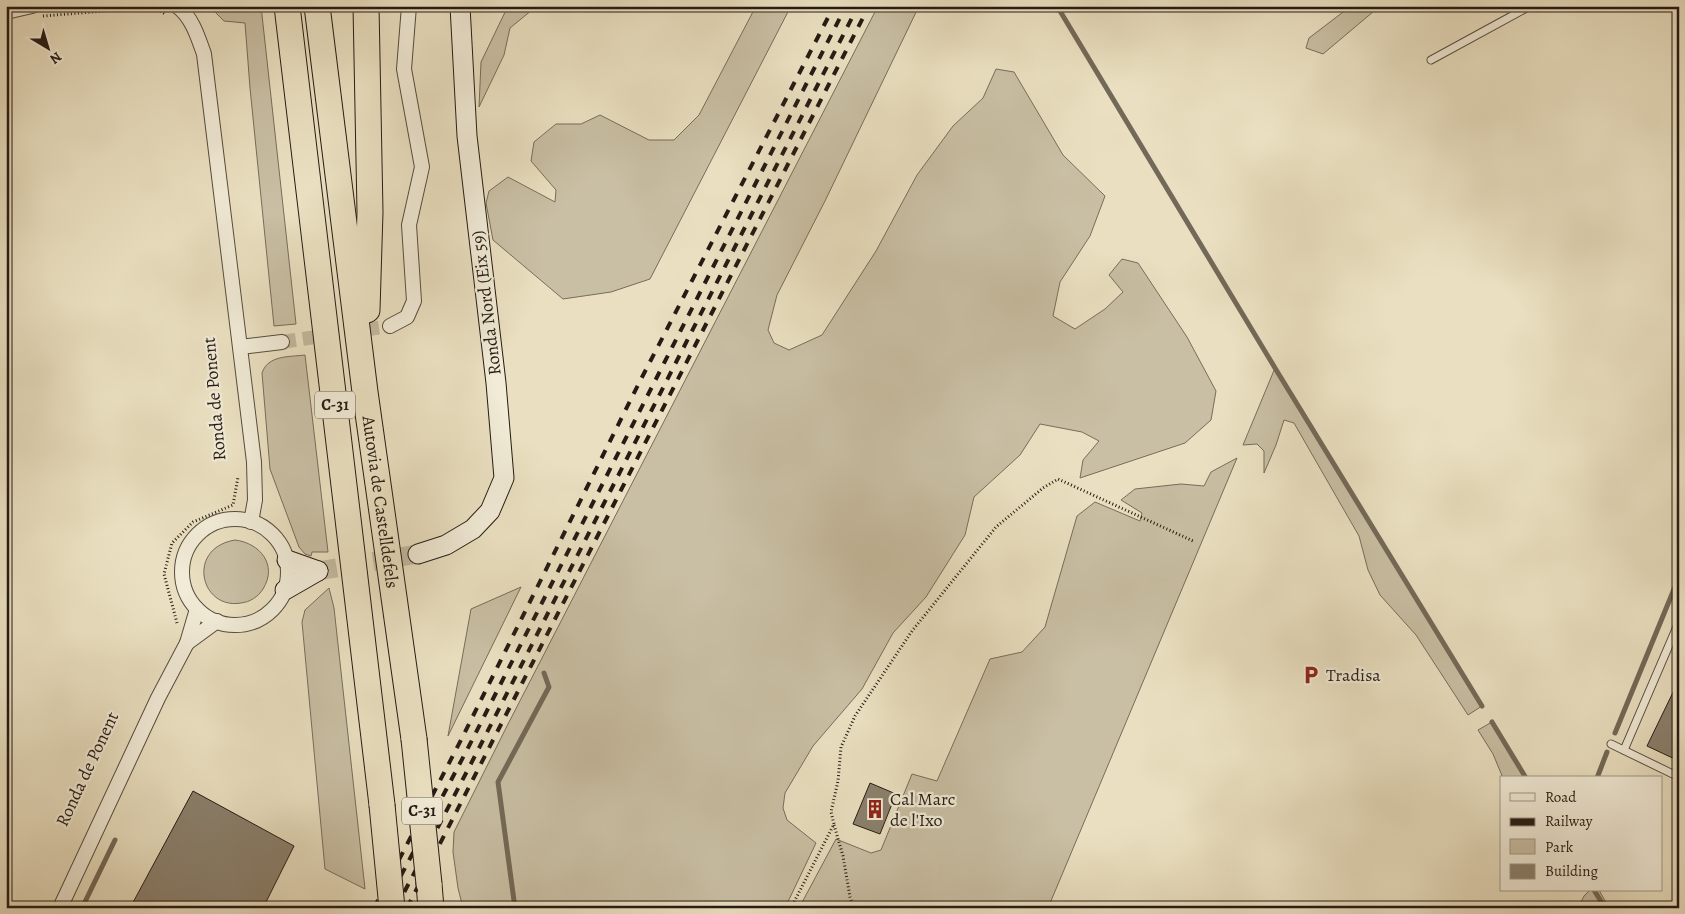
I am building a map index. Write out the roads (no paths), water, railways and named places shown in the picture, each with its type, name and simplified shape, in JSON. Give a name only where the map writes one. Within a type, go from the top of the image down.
[{"type":"highway","name":"Autovia de Castelldefels","points":[[287,6],[382,804],[392,908]]},
{"type":"highway","name":"Autovia de Castelldefels","points":[[317,6],[365,392],[414,739],[430,896]]},
{"type":"highway","points":[[365,392],[370,212],[366,6]]},
{"type":"main road","name":"Ronda Nord (Eix 59)","points":[[418,554],[446,545],[473,529],[490,511],[504,478],[496,383],[466,136],[460,6]]},
{"type":"main road","points":[[285,590],[318,570],[287,560]]},
{"type":"street","points":[[390,326],[407,317],[414,301],[409,224],[422,167],[404,69],[409,6]]},
{"type":"street","points":[[6,12],[35,11]]},
{"type":"street","name":"Ronda de Ponent","points":[[176,11],[196,31],[204,54],[254,462],[255,500],[252,522]]},
{"type":"street","points":[[240,346],[282,342]]},
{"type":"street","points":[[236,519],[252,522],[264,527],[282,547],[287,560],[288,575],[285,590],[277,605],[263,617],[247,624],[229,624],[212,620],[192,602],[184,587],[182,571],[185,555],[193,540],[205,529],[219,522],[236,519]]},
{"type":"street","name":"Ronda de Ponent","points":[[60,908],[158,698],[187,643],[198,609]]},
{"type":"street","name":"Ronda de Ponent","points":[[187,643],[217,621]]},
{"type":"lane","points":[[1431,60],[1530,6]]},
{"type":"lane","points":[[1624,750],[1679,622]]},
{"type":"lane","points":[[1611,744],[1679,777]]},
{"type":"waterway","points":[[1057,6],[1275,368],[1482,706]]},
{"type":"waterway","points":[[1615,733],[1679,577]]},
{"type":"waterway","points":[[515,908],[498,782],[549,687],[544,673]]},
{"type":"waterway","points":[[1492,722],[1525,776]]},
{"type":"waterway","points":[[1598,776],[1607,752]]},
{"type":"waterway","points":[[82,908],[115,840]]},
{"type":"waterway","points":[[1595,892],[1605,908]]},
{"type":"tunnel","points":[[282,342],[390,326]]},
{"type":"tunnel","points":[[318,571],[418,554]]},
{"type":"railway","points":[[374,908],[461,740],[638,385],[834,6]]},
{"type":"railway","points":[[384,908],[469,746],[846,6]]},
{"type":"railway","points":[[396,908],[858,6]]},
{"type":"railway","points":[[407,908],[869,6]]},
{"type":"place","name":"Tradisa","points":[[1311,675]]},
{"type":"place","name":"Cal Marc de l'Ixo","points":[[875,809]]}]
